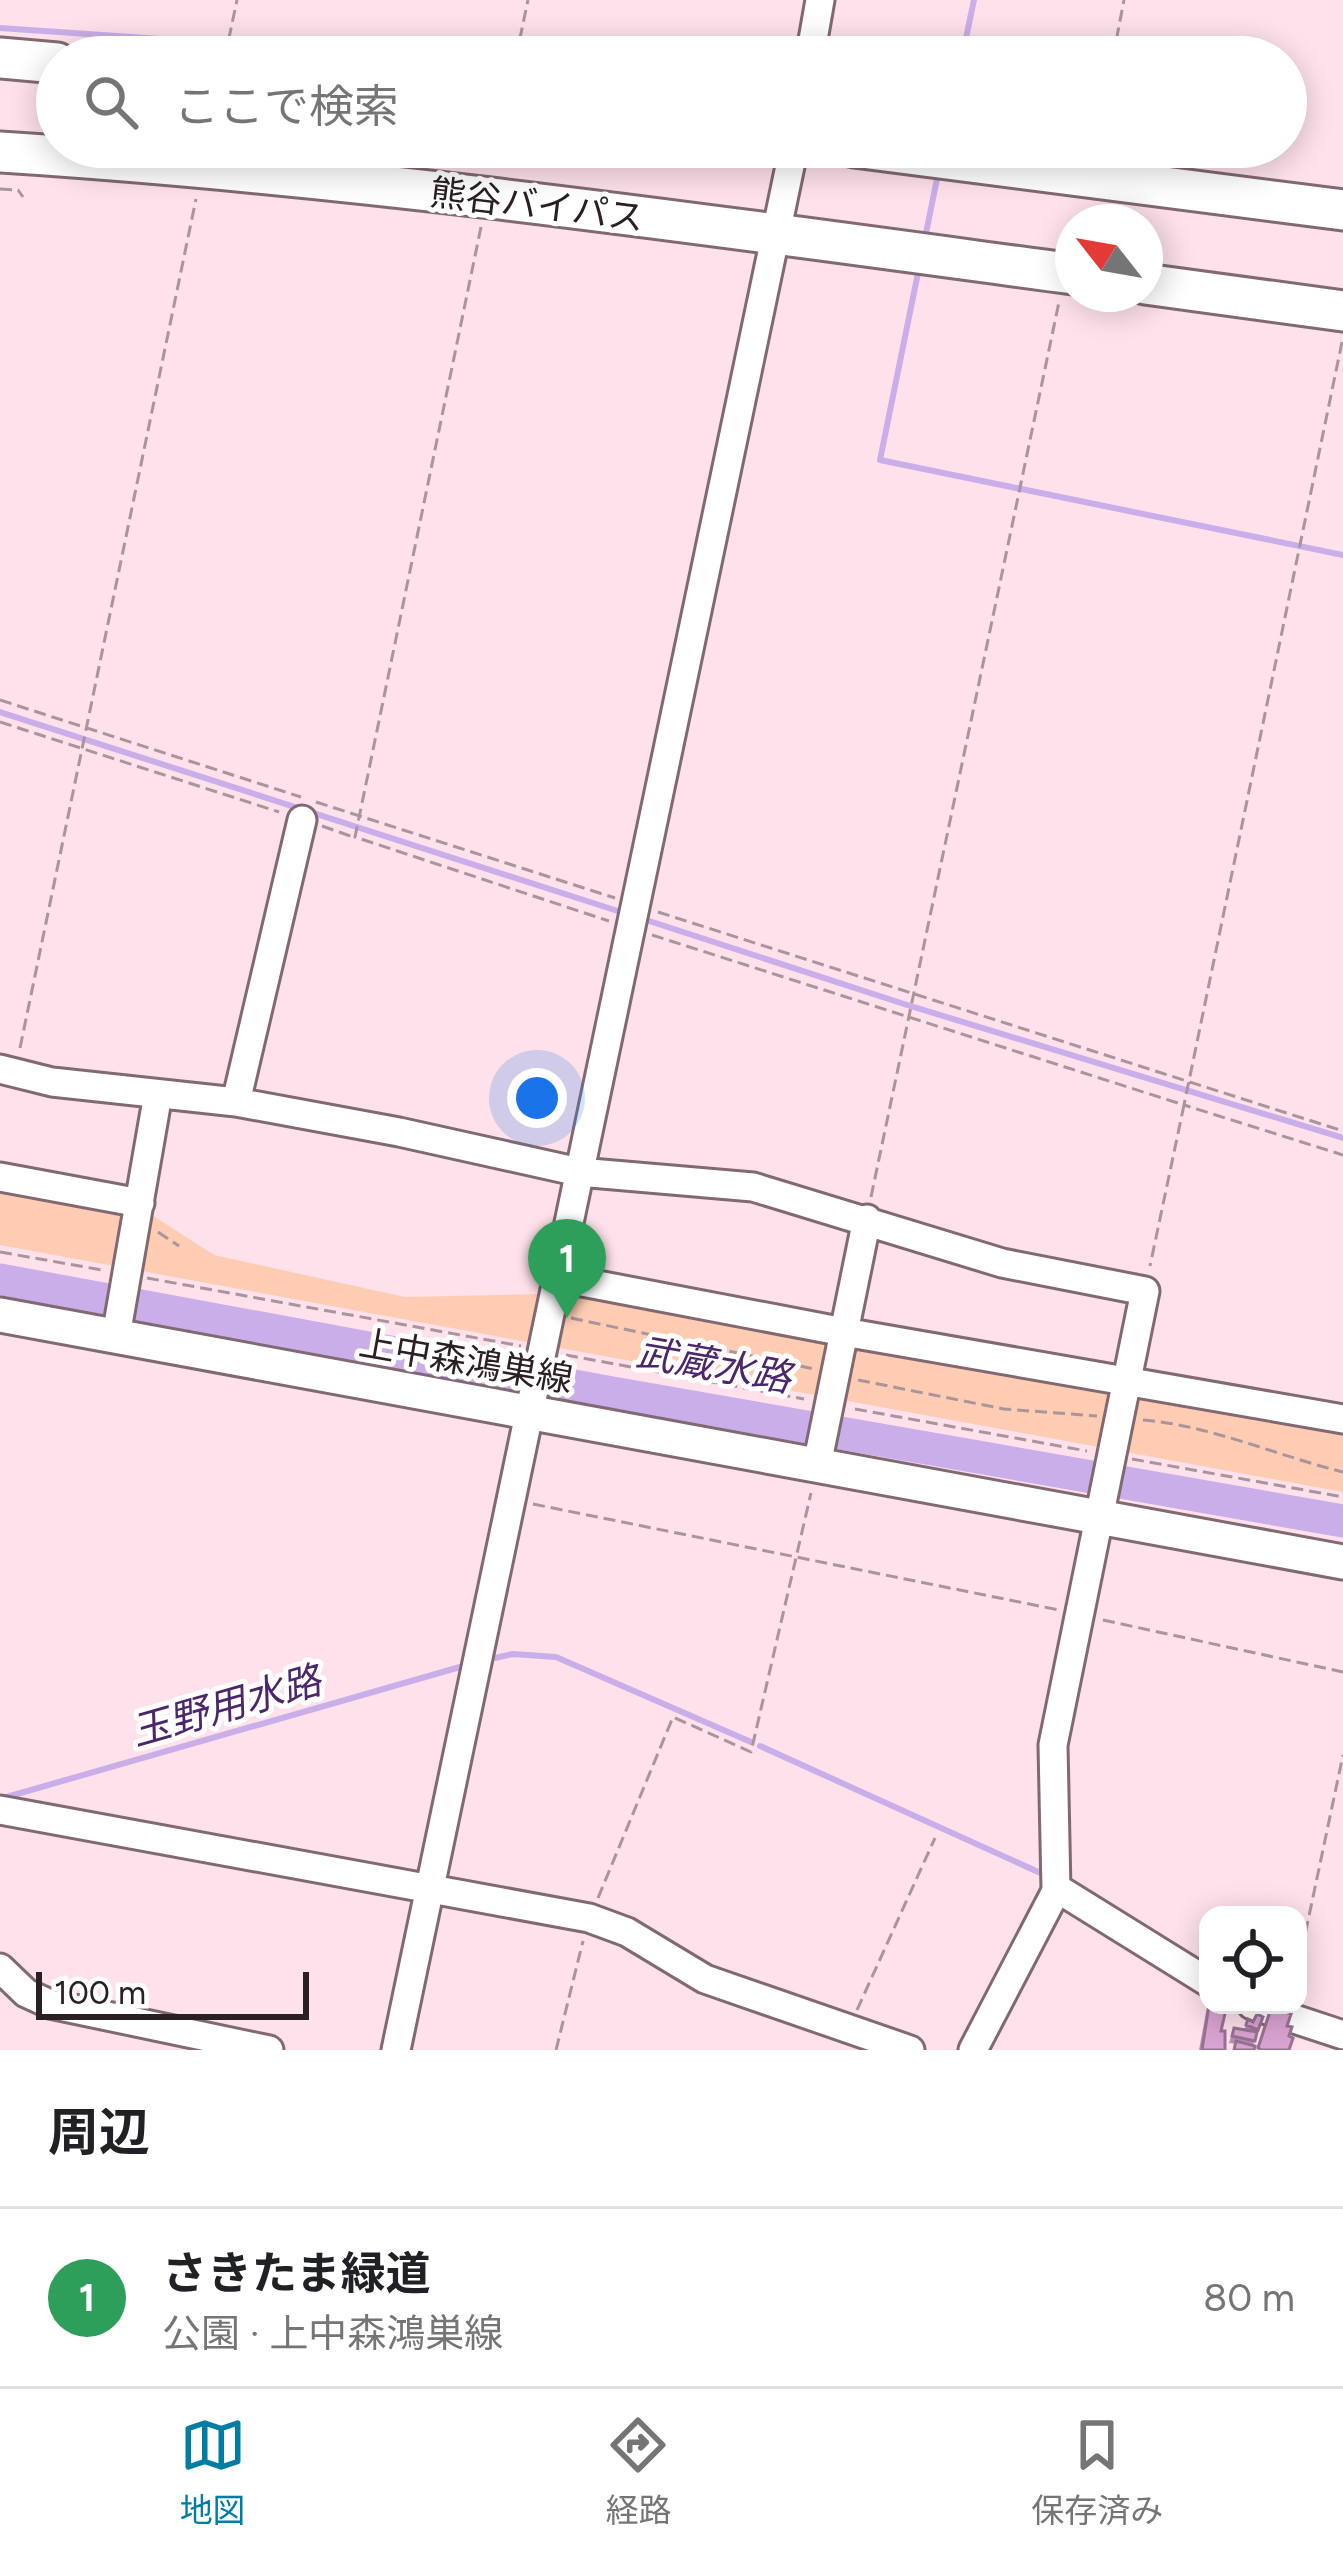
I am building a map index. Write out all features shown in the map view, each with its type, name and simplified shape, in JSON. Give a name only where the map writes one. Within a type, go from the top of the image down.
[{"type":"highway","points":[[0,58],[36,61]]},
{"type":"highway","name":"熊谷バイパス","points":[[0,152],[36,154]]},
{"type":"highway","name":"熊谷バイパス","points":[[191,168],[777,234],[1055,284]]},
{"type":"highway","points":[[1017,168],[1343,210]]},
{"type":"highway","points":[[1163,286],[1343,311]]},
{"type":"main road","name":"上中森鴻巣線","points":[[0,1315],[117,1328],[534,1404],[1102,1509],[1343,1562]]},
{"type":"street","points":[[814,36],[820,0]]},
{"type":"street","points":[[396,2050],[790,168]]},
{"type":"street","points":[[236,1102],[302,820]]},
{"type":"street","points":[[7,1071],[52,1082],[236,1102],[579,1172],[753,1187],[1002,1263],[1145,1291],[1053,1745],[1056,1891],[973,2050]]},
{"type":"street","points":[[117,1328],[158,1094]]},
{"type":"street","points":[[0,1177],[140,1203]]},
{"type":"street","points":[[819,1457],[867,1219]]},
{"type":"street","points":[[556,1277],[1343,1419]]},
{"type":"street","points":[[0,1810],[590,1918],[627,1932],[705,1979],[844,2039],[910,2050]]},
{"type":"street","points":[[1056,1891],[1199,1976]]},
{"type":"street","points":[[6,1973],[26,1993],[50,2004],[269,2050]]},
{"type":"street","points":[[1279,2014],[1343,2035]]},
{"type":"path","points":[[229,36],[236,0]]},
{"type":"path","points":[[520,36],[528,0]]},
{"type":"path","points":[[1117,36],[1124,0]]},
{"type":"path","points":[[0,189],[18,190],[23,197]]},
{"type":"path","points":[[7,1071],[82,748],[193,215]]},
{"type":"path","points":[[355,837],[482,223]]},
{"type":"path","points":[[867,1219],[1055,312]]},
{"type":"path","points":[[1145,1291],[1343,333]]},
{"type":"path","points":[[0,700],[359,816],[910,1015],[1343,1155]]},
{"type":"path","points":[[0,722],[355,837],[914,998],[1343,1132]]},
{"type":"path","points":[[0,1252],[1111,1461],[1343,1497]]},
{"type":"path","points":[[550,1313],[928,1396],[1004,1409],[1162,1421],[1343,1472]]},
{"type":"path","points":[[556,2050],[590,1918],[673,1717],[751,1752],[819,1457]]},
{"type":"path","points":[[514,1500],[1343,1672]]},
{"type":"path","points":[[1307,1925],[1343,1755]]},
{"type":"path","points":[[844,2039],[935,1838]]},
{"type":"shaded area","points":[[0,1182],[152,1215],[214,1255],[405,1297],[561,1297],[564,1286],[1343,1429],[1343,1492],[0,1245]]},
{"type":"building","points":[[1208,2014],[1225,2014],[1221,2031],[1225,2031],[1225,2050],[1202,2050]]},
{"type":"building","points":[[1257,2014],[1263,2017],[1258,2030],[1246,2025],[1248,2019],[1253,2022]]},
{"type":"building","points":[[1269,2014],[1291,2014],[1289,2050],[1258,2048]]},
{"type":"building","points":[[1234,2028],[1257,2032],[1255,2041],[1232,2036]]},
{"type":"building","points":[[1236,2041],[1255,2046],[1254,2050],[1234,2050]]},
{"type":"waterway","points":[[966,36],[974,0]]},
{"type":"waterway","points":[[0,28],[117,36]]},
{"type":"waterway","points":[[925,238],[938,174]]},
{"type":"waterway","points":[[919,268],[880,460],[1343,555]]},
{"type":"waterway","points":[[0,712],[624,913]]},
{"type":"waterway","points":[[643,919],[1343,1138]]},
{"type":"waterway","name":"武蔵水路","points":[[0,1280],[1343,1521]]},
{"type":"waterway","name":"玉野用水路","points":[[490,1659],[513,1654],[556,1657],[751,1742]]},
{"type":"waterway","name":"玉野用水路","points":[[3,1798],[467,1665]]},
{"type":"waterway","name":"玉野用水路","points":[[760,1746],[1045,1875]]},
{"type":"place","name":"さきたま緑道","points":[[567,1318]]}]
